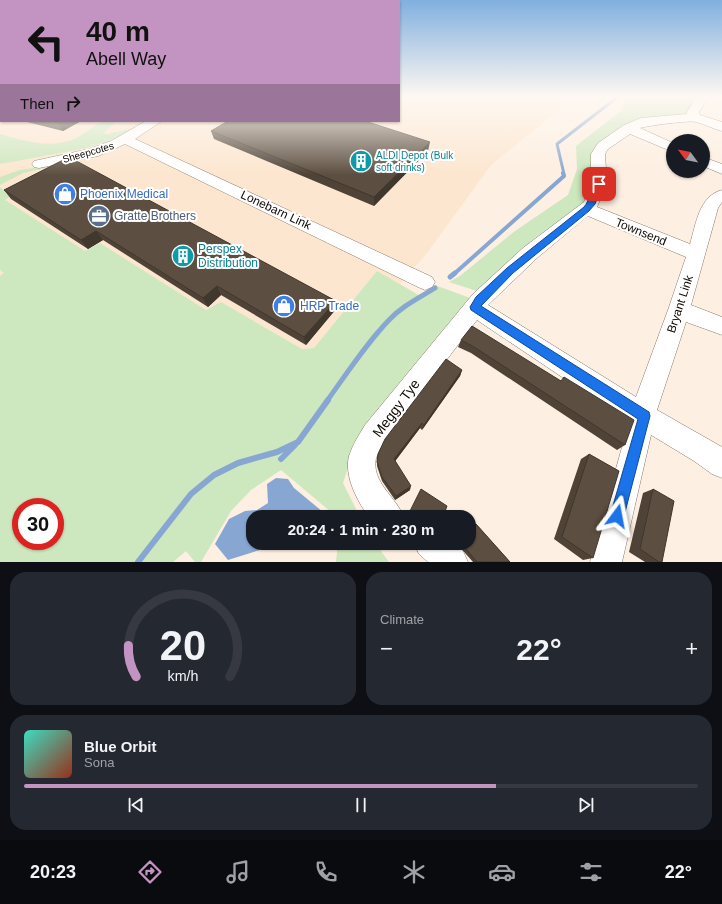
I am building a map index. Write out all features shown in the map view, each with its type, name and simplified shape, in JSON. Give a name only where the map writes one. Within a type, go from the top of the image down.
[{"type":"street","name":"Sheepcotes","points":[[39,164],[93,153],[127,140],[154,122]]},
{"type":"street","points":[[643,122],[629,128],[603,146],[598,154],[599,184],[591,204],[506,274],[474,307],[644,416],[704,451],[722,464]]},
{"type":"street","points":[[709,122],[722,128]]},
{"type":"street","points":[[629,128],[666,145]]},
{"type":"street","name":"Lonebarn Link","points":[[127,140],[425,282]]},
{"type":"street","points":[[710,164],[722,169]]},
{"type":"street","name":"Bryant Link","points":[[644,416],[650,391],[679,310],[710,208],[715,199],[722,195]]},
{"type":"street","name":"Townsend","points":[[586,209],[696,254]]},
{"type":"street","name":"Meggy Tye","points":[[384,510],[367,489],[362,457],[374,434],[474,307]]},
{"type":"street","points":[[679,310],[722,326]]},
{"type":"street","points":[[606,562],[624,486],[644,416]]},
{"type":"street","points":[[438,550],[452,562]]},
{"type":"shaded area","points":[[0,122],[544,122],[491,165],[427,253],[400,284],[377,271],[314,348],[302,349],[221,302],[206,310],[100,243],[85,251],[5,273],[0,276]]},
{"type":"green space","points":[[113,122],[114,124],[103,133],[107,134],[134,128],[114,139],[87,148],[0,164],[0,134],[37,143],[56,143],[74,139],[97,124]]},
{"type":"green space","points":[[606,122],[634,122],[599,144],[594,179],[583,206],[535,238],[477,291],[449,282],[460,276],[515,231],[568,195],[577,169],[576,146]]},
{"type":"green space","points":[[50,167],[23,173],[0,185],[0,177],[20,170]]},
{"type":"green space","points":[[0,187],[11,196],[5,200],[85,251],[100,243],[206,310],[221,302],[302,349],[314,348],[377,271],[422,297],[432,284],[470,298],[349,465],[343,483],[356,510],[329,510],[281,470],[251,490],[231,511],[201,562],[195,562],[186,551],[173,562],[0,562],[0,276],[4,273],[0,270]]},
{"type":"green space","points":[[337,550],[380,550],[389,562],[336,562]]},
{"type":"water","points":[[276,478],[288,479],[294,488],[321,510],[257,510],[268,503],[267,484]]},
{"type":"water","points":[[245,511],[246,550],[260,550],[228,560],[215,544],[229,519]]},
{"type":"building","points":[[226,122],[369,122],[430,142],[374,197],[211,131]]},
{"type":"building","points":[[69,157],[336,301],[304,337],[217,286],[203,298],[96,231],[81,240],[4,190]]},
{"type":"building","points":[[472,326],[561,381],[564,377],[634,420],[625,445],[461,340]]},
{"type":"building","points":[[446,359],[462,370],[424,425],[422,423],[394,459],[411,486],[396,496],[382,477],[377,462],[378,454],[385,439]]},
{"type":"building","points":[[589,454],[619,471],[593,558],[562,537]]},
{"type":"building","points":[[421,489],[447,506],[446,510],[410,510]]},
{"type":"building","points":[[653,489],[674,501],[662,562],[659,562],[640,549]]},
{"type":"building","points":[[476,524],[510,562],[477,562],[467,550],[476,550]]},
{"type":"waterway","points":[[564,174],[557,144],[585,122]]},
{"type":"waterway","points":[[454,274],[564,176],[563,173]]},
{"type":"waterway","points":[[450,277],[455,273]]},
{"type":"waterway","points":[[327,401],[349,369],[389,320],[405,306],[435,288]]},
{"type":"waterway","points":[[138,562],[191,494],[214,475],[238,463],[277,452],[298,442],[328,400]]},
{"type":"waterway","points":[[281,459],[295,445]]},
{"type":"place","name":"ALDI Depot (Bulk soft drinks)","points":[[361,161]]},
{"type":"place","name":"Phoenix Medical","points":[[65,194]]},
{"type":"place","name":"Gratte Brothers","points":[[99,216]]},
{"type":"place","name":"Perspex Distribution","points":[[183,256]]},
{"type":"place","name":"HRP Trade","points":[[284,306]]},
{"type":"route","points":[[599,184],[596,195],[586,209],[560,228],[500,279],[474,307],[505,325],[644,416],[617,516]]}]
